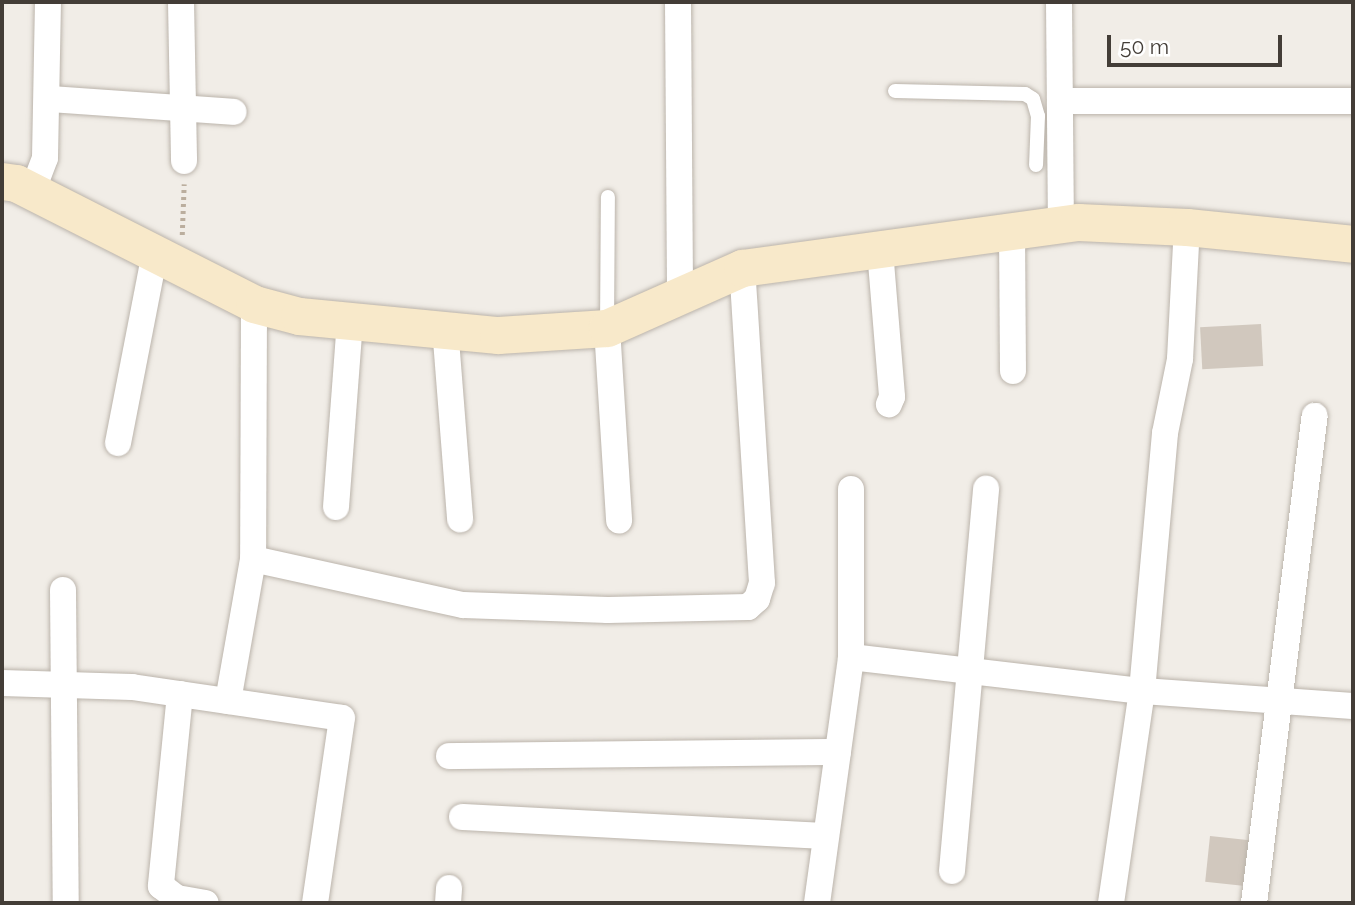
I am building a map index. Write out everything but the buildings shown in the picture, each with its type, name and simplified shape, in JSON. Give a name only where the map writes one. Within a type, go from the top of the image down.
[{"type":"street","points":[[48,2],[49,99],[45,158],[17,187],[167,258],[254,303],[299,316],[445,327],[498,335],[607,328],[742,268],[1061,225],[1187,227],[1353,244]]},
{"type":"street","points":[[181,2],[184,161]]},
{"type":"street","points":[[678,2],[680,297]]},
{"type":"street","points":[[1059,2],[1054,111],[1061,225]]},
{"type":"street","points":[[49,99],[234,112]]},
{"type":"street","points":[[1054,111],[1353,101]]},
{"type":"street","points":[[1111,903],[1142,691],[1165,433],[1180,359],[1187,227]]},
{"type":"street","points":[[1012,231],[1013,371]]},
{"type":"street","points":[[880,250],[892,397],[889,404]]},
{"type":"street","points":[[118,443],[167,258]]},
{"type":"street","points":[[253,559],[463,605],[608,610],[748,607],[757,599],[762,583],[742,268]]},
{"type":"street","points":[[228,701],[253,559],[254,303]]},
{"type":"street","points":[[336,508],[350,319]]},
{"type":"street","points":[[445,327],[460,519]]},
{"type":"street","points":[[607,328],[620,521]]},
{"type":"street","points":[[1254,903],[1277,698],[1315,416]]},
{"type":"street","points":[[817,903],[851,657],[850,489]]},
{"type":"street","points":[[952,871],[986,489]]},
{"type":"street","points":[[63,590],[66,683],[66,903]]},
{"type":"street","points":[[851,657],[1142,691],[1277,698],[1353,706]]},
{"type":"street","points":[[2,683],[66,683],[180,694],[342,718],[315,903]]},
{"type":"street","points":[[180,694],[161,886],[177,898],[206,903]]},
{"type":"street","points":[[449,756],[838,752]]},
{"type":"street","points":[[462,817],[826,836]]},
{"type":"lane","points":[[895,91],[1025,94],[1054,111],[1037,165]]},
{"type":"lane","points":[[607,328],[608,197]]},
{"type":"path","points":[[167,258],[184,161]]}]
